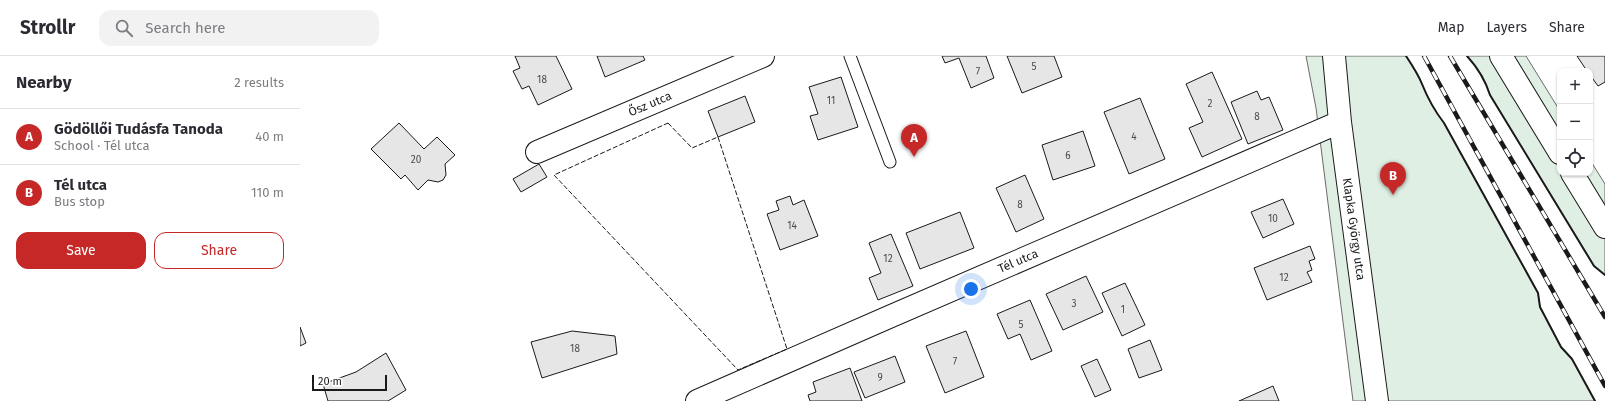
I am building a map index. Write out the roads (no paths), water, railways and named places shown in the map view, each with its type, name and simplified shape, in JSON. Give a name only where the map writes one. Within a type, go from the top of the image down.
[{"type":"street","name":"Ősz utca","points":[[536,152],[763,56]]},
{"type":"street","name":"Klapka György utca","points":[[1334,56],[1340,122],[1377,401]]},
{"type":"street","points":[[1501,56],[1557,148]]},
{"type":"street","name":"Tél utca","points":[[697,401],[1340,122]]},
{"type":"street","points":[[1574,176],[1605,227]]},
{"type":"lane","points":[[850,56],[890,162]]},
{"type":"railway","points":[[1424,56],[1605,386]]},
{"type":"railway","points":[[1450,56],[1605,317]]},
{"type":"place","name":"Gödöllői Tudásfa Tanoda","points":[[914,157]]},
{"type":"place","name":"Tél utca","points":[[1393,195]]}]
